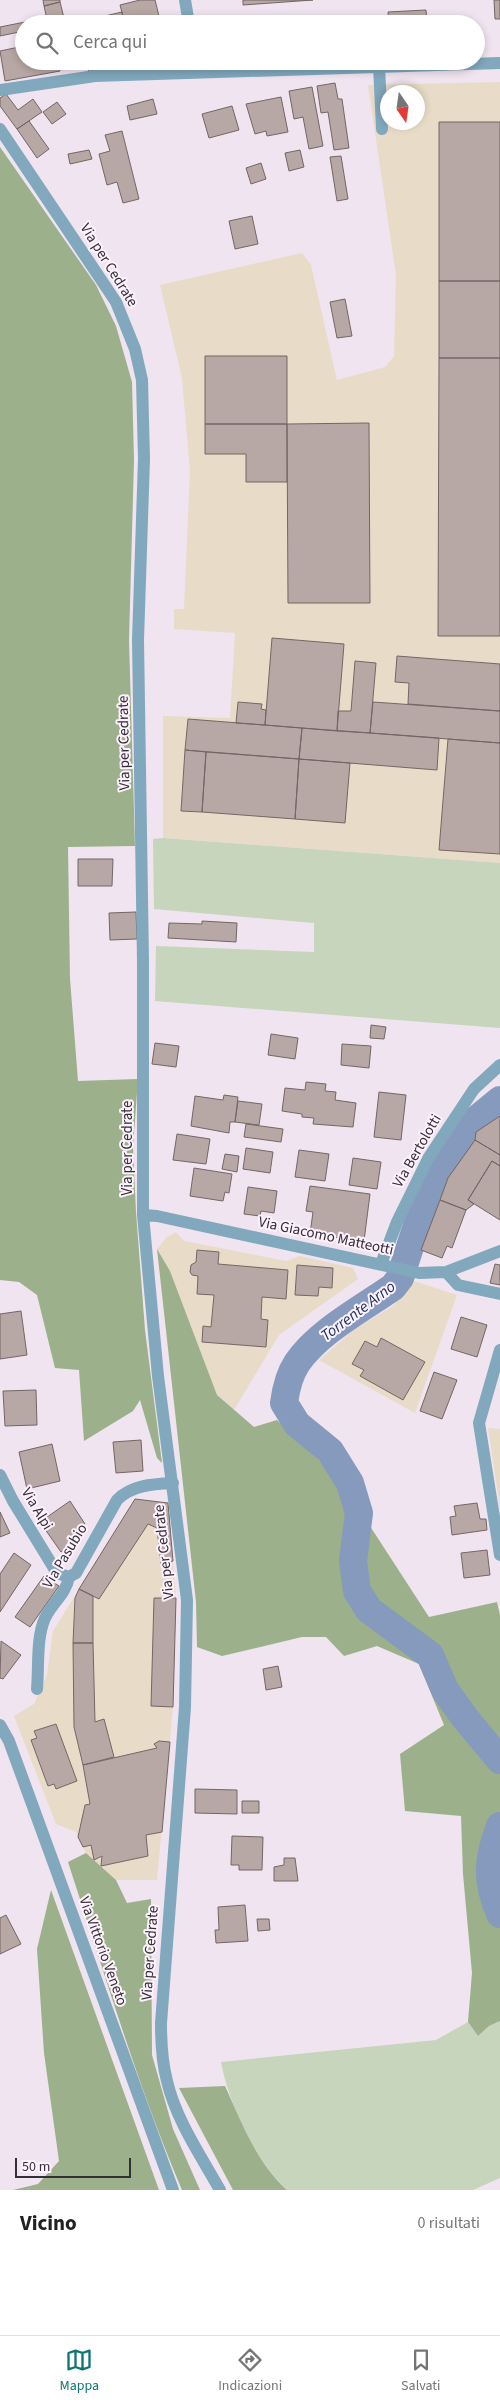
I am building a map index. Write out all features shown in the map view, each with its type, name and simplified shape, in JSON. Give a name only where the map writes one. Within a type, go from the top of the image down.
[{"type":"street","points":[[185,0],[188,15]]},
{"type":"street","points":[[485,63],[500,63]]},
{"type":"street","points":[[0,90],[95,76],[156,70]]},
{"type":"street","points":[[379,70],[380,87]]},
{"type":"street","name":"Via per Cedrate","points":[[0,128],[116,302],[135,349],[142,380],[144,459],[138,640],[143,962],[143,1215],[158,1376],[187,1600],[185,1707],[161,2023],[162,2054],[167,2083],[178,2112],[220,2190]]},
{"type":"street","name":"Via Bertolotti","points":[[386,1266],[401,1214],[429,1157],[474,1089],[500,1065]]},
{"type":"street","name":"Via Giacomo Matteotti","points":[[143,1215],[157,1216],[419,1273],[446,1272],[500,1250]]},
{"type":"street","points":[[446,1272],[458,1285],[500,1294]]},
{"type":"street","points":[[500,1350],[479,1423],[500,1555]]},
{"type":"street","name":"Via Alpi","points":[[0,1475],[12,1501],[57,1573],[69,1577]]},
{"type":"street","name":"Via Pasubio","points":[[37,1689],[41,1634],[45,1618],[67,1587],[69,1577],[76,1573],[117,1500],[125,1492],[135,1488],[173,1483]]},
{"type":"street","name":"Via Vittorio Veneto","points":[[0,1725],[9,1741],[173,2190]]},
{"type":"shaded area","points":[[500,82],[500,863],[163,838],[163,716],[230,718],[235,633],[174,629],[174,609],[184,609],[190,471],[182,378],[160,285],[302,253],[311,265],[337,380],[385,367],[394,356],[396,275],[368,85]]},
{"type":"shaded area","points":[[176,1232],[184,1241],[286,1261],[300,1256],[353,1268],[358,1279],[279,1335],[234,1410],[217,1395],[170,1271],[157,1249],[167,1237]]},
{"type":"shaded area","points":[[414,1281],[457,1295],[415,1413],[319,1360],[355,1329],[393,1306]]},
{"type":"shaded area","points":[[488,1428],[500,1429],[500,1508]]},
{"type":"shaded area","points":[[135,1499],[168,1503],[176,1598],[173,1707],[157,1880],[116,1880],[86,1853],[76,1832],[56,1824],[14,1716],[34,1704],[47,1675],[53,1631]]},
{"type":"green space","points":[[0,147],[96,285],[116,326],[132,382],[134,460],[129,640],[135,846],[68,847],[70,979],[78,1081],[138,1079],[133,1147],[136,1212],[145,1330],[162,1463],[157,1458],[140,1400],[133,1411],[84,1441],[79,1370],[55,1368],[37,1295],[19,1282],[0,1280]]},
{"type":"green space","points":[[163,838],[500,863],[500,1028],[155,1001],[156,946],[314,952],[314,923],[154,909],[153,839]]},
{"type":"green space","points":[[157,1249],[170,1271],[217,1395],[254,1427],[277,1420],[340,1480],[429,1617],[497,1602],[500,1615],[500,2021],[489,2026],[478,2036],[468,2022],[472,1973],[463,1874],[461,1816],[405,1811],[400,1754],[444,1725],[419,1664],[377,1646],[344,1656],[326,1637],[302,1637],[222,1656],[197,1647],[196,1602]]},
{"type":"green space","points":[[86,1853],[116,1880],[127,1903],[151,1899],[152,2055],[173,2129],[200,2190],[182,2190],[150,2110],[122,2028],[68,1862]]},
{"type":"green space","points":[[51,1890],[159,2190],[13,2190],[38,2184],[59,2161],[44,2053],[37,1949]]},
{"type":"green space","points":[[500,2021],[500,2178],[473,2190],[287,2190],[254,2148],[230,2095],[221,2062],[436,2040],[468,2022],[478,2036],[489,2026]]},
{"type":"green space","points":[[225,2086],[258,2155],[276,2180],[287,2190],[233,2190],[179,2088]]},
{"type":"building","points":[[43,0],[60,0],[60,2],[44,6]]},
{"type":"building","points":[[140,0],[155,0],[159,15],[123,15],[120,5]]},
{"type":"building","points":[[243,0],[313,0],[243,5]]},
{"type":"building","points":[[494,0],[500,0],[500,19],[495,19]]},
{"type":"building","points":[[60,2],[63,15],[46,15],[44,6]]},
{"type":"building","points":[[426,10],[426,15],[388,15],[388,12]]},
{"type":"building","points":[[122,12],[123,15],[109,15]]},
{"type":"building","points":[[15,24],[15,33],[0,36],[0,27]]},
{"type":"building","points":[[15,48],[15,70],[60,71],[5,81],[0,51]]},
{"type":"building","points":[[335,83],[338,99],[342,99],[349,148],[334,150],[328,112],[321,113],[317,86]]},
{"type":"building","points":[[312,87],[323,146],[309,149],[303,117],[294,119],[289,91]]},
{"type":"building","points":[[6,94],[18,110],[33,99],[42,112],[17,129],[0,106],[0,98]]},
{"type":"building","points":[[281,97],[288,132],[267,136],[266,131],[255,134],[246,104]]},
{"type":"building","points":[[153,99],[157,114],[130,120],[127,106]]},
{"type":"building","points":[[57,102],[66,114],[52,124],[43,112]]},
{"type":"building","points":[[232,106],[239,130],[209,138],[202,114]]},
{"type":"building","points":[[29,121],[49,149],[37,158],[17,129]]},
{"type":"building","points":[[439,122],[500,122],[500,281],[439,281]]},
{"type":"building","points":[[122,131],[139,199],[123,203],[117,182],[107,185],[99,154],[110,151],[105,135]]},
{"type":"building","points":[[89,150],[92,159],[70,164],[68,154]]},
{"type":"building","points":[[300,150],[304,167],[289,171],[285,153]]},
{"type":"building","points":[[341,156],[348,199],[337,201],[330,157]]},
{"type":"building","points":[[261,163],[266,179],[251,184],[246,168]]},
{"type":"building","points":[[252,216],[258,244],[235,249],[229,221]]},
{"type":"building","points":[[439,281],[500,281],[500,358],[439,358]]},
{"type":"building","points":[[345,299],[352,336],[337,338],[330,302]]},
{"type":"building","points":[[205,356],[287,356],[287,424],[205,424]]},
{"type":"building","points":[[439,358],[500,358],[500,636],[438,636]]},
{"type":"building","points":[[369,423],[370,603],[288,603],[287,424]]},
{"type":"building","points":[[205,424],[287,424],[287,482],[246,482],[246,454],[205,454]]},
{"type":"building","points":[[272,638],[344,644],[337,731],[265,725]]},
{"type":"building","points":[[397,656],[500,664],[500,711],[408,704],[409,683],[395,682]]},
{"type":"building","points":[[355,661],[376,663],[370,733],[337,731],[338,711],[351,711]]},
{"type":"building","points":[[238,702],[262,704],[261,709],[266,710],[265,725],[236,723]]},
{"type":"building","points":[[373,702],[500,711],[500,743],[370,733]]},
{"type":"building","points":[[188,719],[302,728],[299,759],[185,750]]},
{"type":"building","points":[[302,728],[439,738],[437,770],[299,759]]},
{"type":"building","points":[[448,739],[500,743],[500,854],[439,850]]},
{"type":"building","points":[[185,750],[206,752],[202,812],[181,811]]},
{"type":"building","points":[[206,752],[299,759],[295,819],[202,812]]},
{"type":"building","points":[[299,759],[350,763],[345,823],[295,819]]},
{"type":"building","points":[[78,859],[113,859],[112,886],[78,886]]},
{"type":"building","points":[[136,912],[137,939],[110,940],[109,913]]},
{"type":"building","points":[[202,921],[237,923],[236,942],[168,938],[169,923],[202,924]]},
{"type":"building","points":[[371,1025],[386,1027],[384,1039],[370,1038]]},
{"type":"building","points":[[271,1034],[298,1038],[295,1059],[268,1055]]},
{"type":"building","points":[[155,1043],[179,1046],[176,1067],[152,1064]]},
{"type":"building","points":[[342,1044],[371,1046],[369,1068],[341,1065]]},
{"type":"building","points":[[306,1082],[326,1084],[325,1091],[336,1092],[335,1100],[356,1103],[353,1127],[313,1124],[314,1118],[302,1117],[302,1114],[282,1111],[285,1088],[305,1090]]},
{"type":"building","points":[[379,1092],[406,1095],[401,1140],[374,1137]]},
{"type":"building","points":[[224,1095],[238,1097],[235,1122],[230,1122],[229,1133],[191,1126],[195,1096],[223,1100]]},
{"type":"building","points":[[238,1101],[262,1104],[259,1125],[235,1122]]},
{"type":"building","points":[[500,1116],[500,1155],[475,1140],[476,1132]]},
{"type":"building","points":[[246,1124],[283,1129],[281,1142],[244,1137]]},
{"type":"building","points":[[177,1134],[210,1139],[206,1164],[173,1160]]},
{"type":"building","points":[[475,1140],[500,1155],[500,1166],[492,1161],[468,1200],[474,1204],[466,1210],[440,1200],[448,1178]]},
{"type":"building","points":[[246,1148],[273,1152],[270,1173],[243,1169]]},
{"type":"building","points":[[299,1150],[329,1154],[325,1181],[295,1177]]},
{"type":"building","points":[[225,1154],[239,1156],[237,1172],[222,1169]]},
{"type":"building","points":[[353,1158],[381,1162],[377,1189],[349,1185]]},
{"type":"building","points":[[492,1161],[500,1166],[500,1220],[468,1200]]},
{"type":"building","points":[[194,1168],[232,1174],[229,1193],[225,1192],[223,1201],[190,1196]]},
{"type":"building","points":[[310,1186],[370,1194],[364,1241],[310,1234],[313,1212],[306,1211]]},
{"type":"building","points":[[248,1187],[277,1191],[274,1213],[261,1211],[260,1216],[244,1214]]},
{"type":"building","points":[[440,1200],[466,1210],[452,1248],[447,1246],[442,1258],[421,1250]]},
{"type":"building","points":[[197,1250],[219,1252],[218,1264],[288,1270],[286,1299],[262,1297],[261,1319],[268,1320],[266,1347],[202,1342],[203,1326],[211,1327],[214,1295],[197,1294],[198,1276],[192,1275],[190,1272],[191,1265],[196,1262]]},
{"type":"building","points":[[495,1264],[500,1265],[500,1285],[490,1283]]},
{"type":"building","points":[[297,1265],[333,1268],[332,1288],[319,1287],[318,1296],[295,1295]]},
{"type":"building","points":[[21,1311],[27,1355],[0,1359],[0,1314]]},
{"type":"building","points":[[461,1317],[487,1325],[477,1357],[451,1349]]},
{"type":"building","points":[[381,1338],[425,1362],[403,1400],[360,1376],[364,1370],[352,1364],[365,1341],[377,1347]]},
{"type":"building","points":[[434,1372],[457,1380],[442,1419],[420,1411]]},
{"type":"building","points":[[36,1390],[37,1425],[5,1426],[3,1391]]},
{"type":"building","points":[[141,1440],[143,1471],[116,1473],[113,1442]]},
{"type":"building","points":[[52,1444],[60,1481],[27,1489],[19,1452]]},
{"type":"building","points":[[135,1499],[168,1503],[173,1561],[161,1564],[157,1528],[148,1524],[99,1599],[79,1589]]},
{"type":"building","points":[[70,1501],[85,1524],[77,1529],[83,1537],[61,1552],[40,1522]]},
{"type":"building","points":[[477,1503],[480,1519],[486,1519],[487,1530],[452,1535],[450,1517],[456,1516],[454,1506]]},
{"type":"building","points":[[0,1512],[10,1533],[0,1537]]},
{"type":"building","points":[[487,1550],[490,1575],[464,1578],[461,1553]]},
{"type":"building","points":[[14,1553],[31,1565],[0,1612],[0,1574]]},
{"type":"building","points":[[44,1576],[59,1586],[30,1627],[15,1617]]},
{"type":"building","points":[[79,1589],[93,1596],[93,1643],[73,1643],[75,1598]]},
{"type":"building","points":[[154,1598],[176,1598],[173,1707],[151,1706]]},
{"type":"building","points":[[1,1641],[21,1655],[3,1679],[0,1678]]},
{"type":"building","points":[[73,1643],[93,1643],[95,1722],[104,1719],[114,1757],[83,1765],[74,1727]]},
{"type":"building","points":[[278,1666],[282,1687],[266,1690],[263,1669]]},
{"type":"building","points":[[56,1724],[77,1781],[56,1789],[54,1784],[48,1786],[31,1740],[37,1738],[34,1731]]},
{"type":"building","points":[[159,1741],[170,1742],[162,1832],[146,1835],[148,1856],[101,1866],[102,1856],[94,1860],[91,1845],[83,1847],[78,1837],[85,1805],[90,1804],[83,1765],[157,1748],[154,1744]]},
{"type":"building","points":[[195,1789],[237,1790],[237,1814],[195,1813]]},
{"type":"building","points":[[242,1801],[259,1801],[259,1813],[242,1813]]},
{"type":"building","points":[[232,1836],[263,1837],[262,1870],[239,1870],[239,1865],[231,1865]]},
{"type":"building","points":[[284,1858],[295,1858],[298,1881],[274,1881],[274,1867],[284,1865]]},
{"type":"building","points":[[245,1905],[248,1941],[216,1943],[215,1930],[219,1930],[218,1907]]},
{"type":"building","points":[[6,1915],[21,1944],[0,1954],[0,1918]]},
{"type":"building","points":[[257,1919],[269,1919],[270,1930],[258,1931]]},
{"type":"waterway","name":"Torrente Arno","points":[[500,1100],[466,1128],[427,1194],[400,1278],[393,1287],[342,1321],[306,1352],[292,1372],[284,1403],[297,1424],[330,1451],[350,1483],[359,1513],[353,1561],[357,1591],[369,1610],[430,1655],[445,1690],[465,1718],[500,1760]]},
{"type":"waterway","name":"Torrente Arno","points":[[500,1826],[493,1849],[490,1870],[492,1891],[500,1914]]}]
